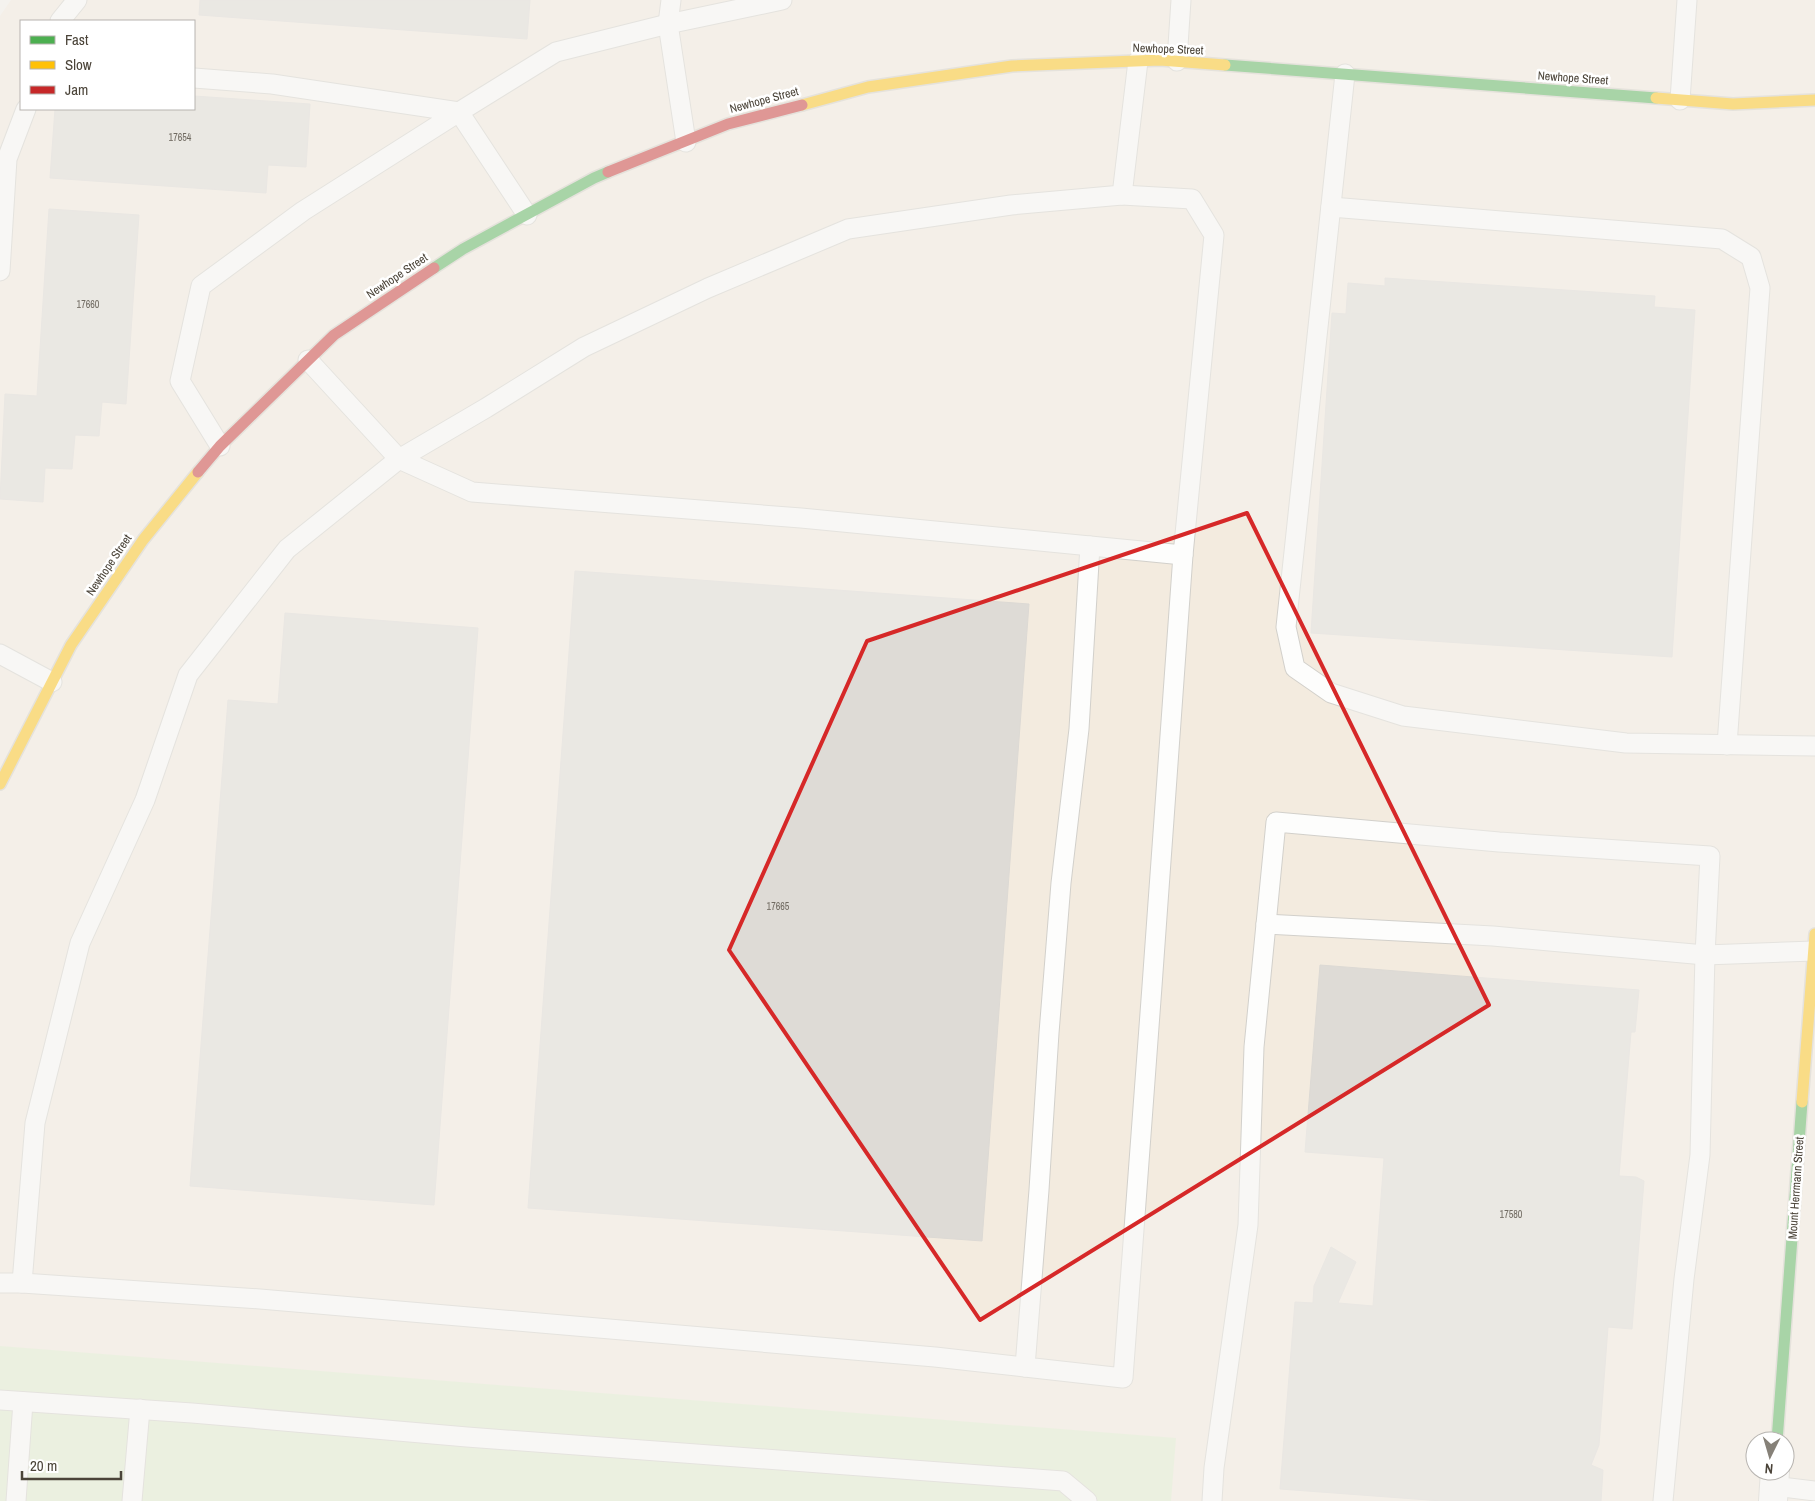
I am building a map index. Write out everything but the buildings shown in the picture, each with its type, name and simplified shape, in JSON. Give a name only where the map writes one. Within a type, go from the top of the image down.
[{"type":"street","name":"Newhope Street","points":[[0,784],[71,645],[142,540],[220,446],[334,335],[463,249],[594,178],[728,124],[868,87],[1012,66],[1160,60],[1734,104],[1815,100]]},
{"type":"street","name":"Mount Herrmann Street","points":[[1778,1431],[1815,946]]},
{"type":"lane","points":[[61,20],[76,0]]},
{"type":"lane","points":[[671,0],[668,24],[686,142]]},
{"type":"lane","points":[[220,446],[180,380],[202,286],[303,211],[556,52],[668,24],[782,0]]},
{"type":"lane","points":[[1178,62],[1181,0]]},
{"type":"lane","points":[[1680,100],[1687,0]]},
{"type":"lane","points":[[1122,195],[1138,61]]},
{"type":"lane","points":[[1345,74],[1286,627],[1295,668],[1331,693],[1403,716],[1626,743],[1815,746]]},
{"type":"lane","points":[[195,78],[272,84],[459,112],[527,215]]},
{"type":"lane","points":[[0,271],[7,159],[26,110]]},
{"type":"lane","points":[[0,1283],[260,1299],[915,1355],[1123,1378],[1136,1218],[1162,826],[1184,555],[1214,235],[1192,198],[1122,195],[1011,205],[848,229],[708,288],[584,347],[399,459],[287,549],[188,675],[145,800],[80,943],[36,1123],[22,1283]]},
{"type":"lane","points":[[1331,207],[1722,239],[1751,257],[1760,288],[1727,745]]},
{"type":"lane","points":[[308,360],[399,459],[472,492],[801,518],[1184,555]]},
{"type":"lane","points":[[1025,1367],[1060,883],[1079,729],[1090,546]]},
{"type":"lane","points":[[0,654],[52,682]]},
{"type":"lane","points":[[1212,1501],[1214,1468],[1248,1224],[1254,1047],[1276,822],[1499,842],[1710,856],[1705,955],[1700,1155],[1684,1279],[1663,1501]]},
{"type":"lane","points":[[1266,924],[1493,936],[1705,955],[1815,946]]},
{"type":"lane","points":[[0,1400],[140,1409],[467,1437],[1063,1480],[1087,1501]]},
{"type":"lane","points":[[16,1501],[24,1402]]},
{"type":"lane","points":[[132,1501],[140,1409]]},
{"type":"lane","points":[[1774,1486],[1815,1491]]},
{"type":"highlighted area","points":[[1247,513],[1489,1005],[980,1320],[729,950],[867,641]]},
{"type":"shaded area","points":[[11,0],[1815,0],[1815,1501],[0,1501],[0,16]]},
{"type":"green space","points":[[0,1346],[1176,1438],[1171,1501],[0,1501]]},
{"type":"traffic: fast","points":[[1225,65],[1656,98]]},
{"type":"traffic: fast","points":[[434,268],[463,249],[608,172]]},
{"type":"traffic: fast","points":[[1778,1431],[1802,1102]]},
{"type":"traffic: slow","points":[[802,105],[868,87],[1012,66],[1160,60],[1225,65]]},
{"type":"traffic: slow","points":[[1656,98],[1733,104],[1815,100]]},
{"type":"traffic: slow","points":[[0,784],[71,645],[143,540],[198,472]]},
{"type":"traffic: slow","points":[[1802,1102],[1815,934]]},
{"type":"traffic: jam","points":[[608,172],[728,124],[802,105]]},
{"type":"traffic: jam","points":[[198,472],[220,446],[334,335],[434,268]]}]
